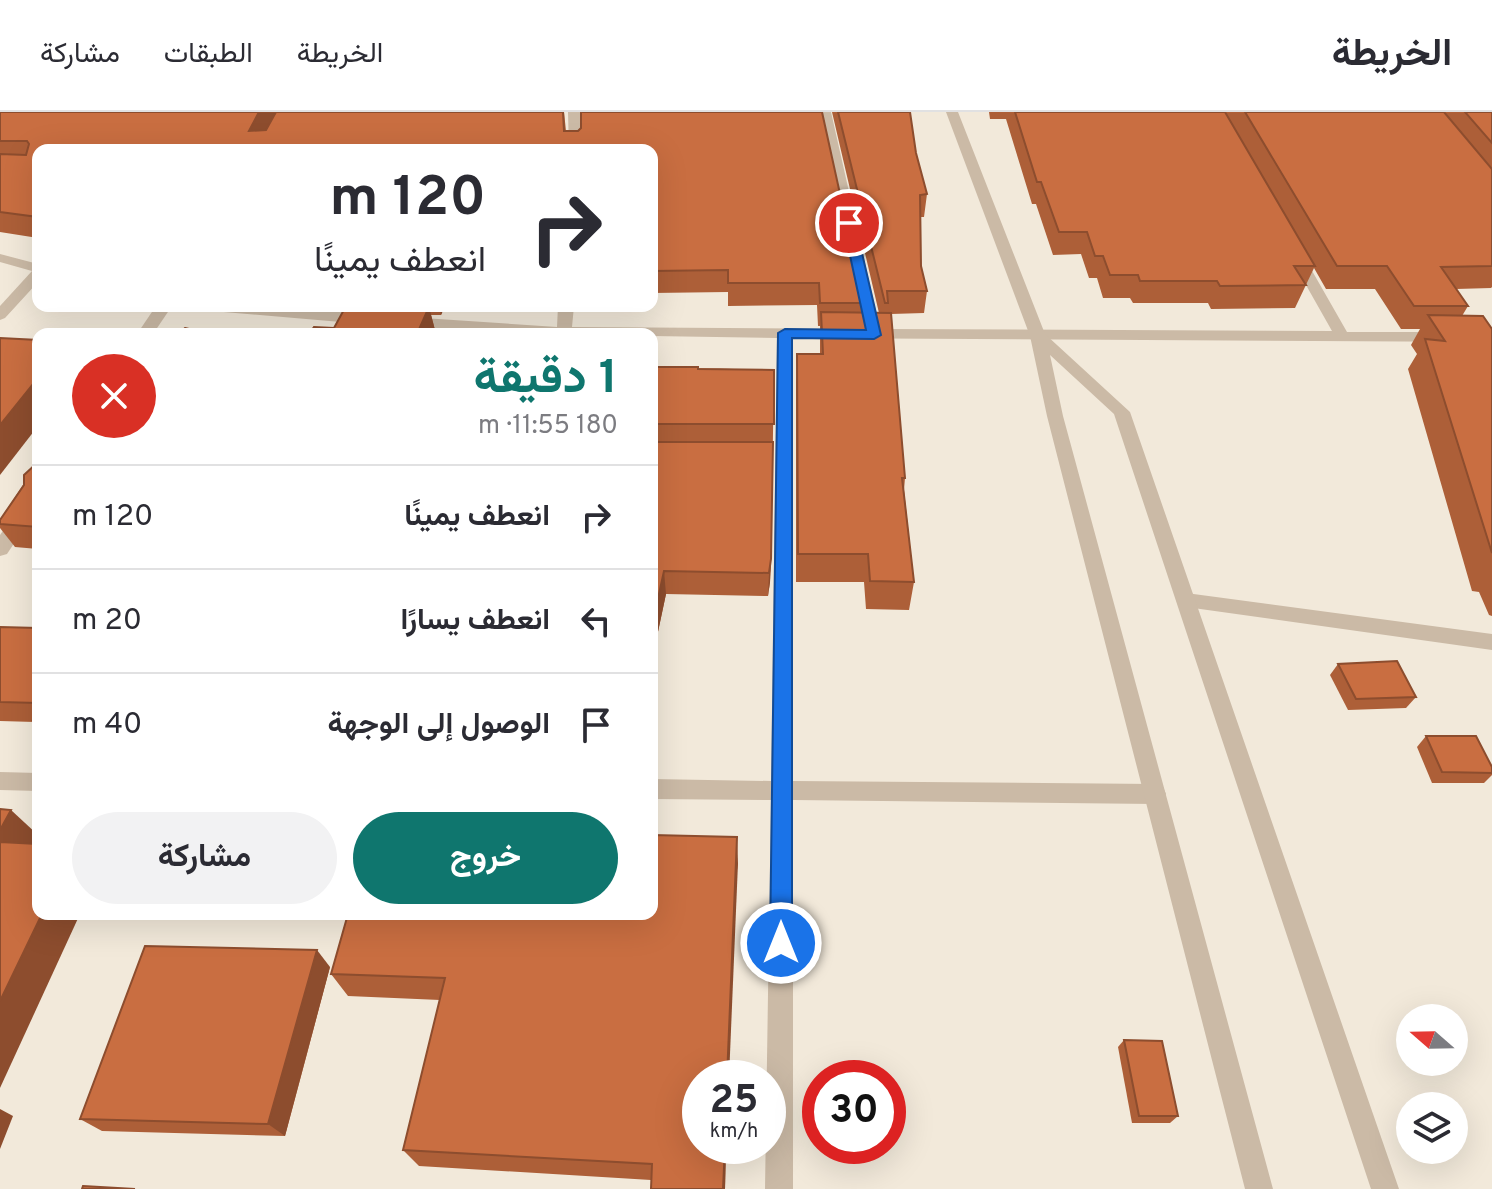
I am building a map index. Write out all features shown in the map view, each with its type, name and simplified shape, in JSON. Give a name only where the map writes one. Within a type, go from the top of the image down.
[{"type":"street","points":[[574,112],[575,144]]},
{"type":"street","points":[[825,112],[874,335]]},
{"type":"street","points":[[952,112],[1038,336],[1055,416],[1259,1189]]},
{"type":"street","points":[[1290,244],[1342,336]]},
{"type":"street","points":[[0,258],[32,269]]},
{"type":"street","points":[[0,315],[32,278]]},
{"type":"street","points":[[288,312],[499,328]]},
{"type":"street","points":[[658,332],[1492,337]]},
{"type":"street","points":[[779,1189],[781,790],[776,457],[785,333]]},
{"type":"street","points":[[1038,336],[1122,412],[1385,1189]]},
{"type":"street","points":[[0,549],[32,502]]},
{"type":"street","points":[[1186,600],[1492,642]]},
{"type":"street","points":[[0,781],[32,782]]},
{"type":"street","points":[[658,789],[1155,794]]},
{"type":"building","points":[[0,112],[259,112],[249,131],[266,130],[276,112],[563,112],[564,131],[578,131],[581,128],[581,112],[822,112],[864,303],[820,303],[819,283],[728,283],[728,270],[658,271],[658,144],[32,144],[32,216],[0,212],[0,154],[26,155],[29,144],[27,141],[0,141]]},
{"type":"building","points":[[838,112],[910,112],[916,153],[927,194],[920,195],[921,266],[927,291],[887,291],[888,303],[885,303]]},
{"type":"building","points":[[1015,112],[1225,112],[1315,266],[1294,266],[1306,285],[1220,286],[1217,281],[1140,281],[1138,275],[1110,275],[1103,256],[1095,256],[1087,232],[1059,232],[1041,182],[1037,182]]},
{"type":"building","points":[[1245,112],[1444,112],[1492,169],[1492,266],[1441,267],[1468,306],[1414,306],[1387,266],[1337,266]]},
{"type":"building","points":[[1465,112],[1492,112],[1492,143]]},
{"type":"building","points":[[343,312],[427,312],[420,328],[334,328]]},
{"type":"building","points":[[821,312],[891,313],[905,478],[902,478],[914,582],[870,581],[868,554],[798,554],[797,354],[823,354]]},
{"type":"building","points":[[1428,315],[1483,316],[1492,329],[1492,553],[1425,339],[1445,341]]},
{"type":"building","points":[[0,338],[32,340],[32,385],[0,425]]},
{"type":"building","points":[[658,367],[774,370],[774,424],[658,424]]},
{"type":"building","points":[[658,442],[773,442],[769,573],[664,571],[658,598]]},
{"type":"building","points":[[32,468],[32,527],[0,524],[24,485],[24,475]]},
{"type":"building","points":[[0,627],[32,628],[32,703],[0,702]]},
{"type":"building","points":[[1397,661],[1416,697],[1356,699],[1338,664]]},
{"type":"building","points":[[1426,736],[1476,736],[1492,773],[1442,772]]},
{"type":"building","points":[[0,809],[11,810],[0,830]]},
{"type":"building","points":[[658,835],[737,837],[728,1060],[682,1060],[682,1164],[724,1164],[723,1189],[651,1189],[652,1164],[403,1150],[445,978],[331,974],[346,920],[658,920]]},
{"type":"building","points":[[0,842],[32,844],[32,920],[39,920],[0,1001]]},
{"type":"building","points":[[145,946],[317,950],[268,1124],[80,1119]]},
{"type":"building","points":[[1124,1040],[1162,1041],[1178,1116],[1139,1116]]},
{"type":"building","points":[[83,1186],[135,1189],[82,1189]]},
{"type":"route","points":[[781,943],[785,333],[874,335],[849,223]]}]
